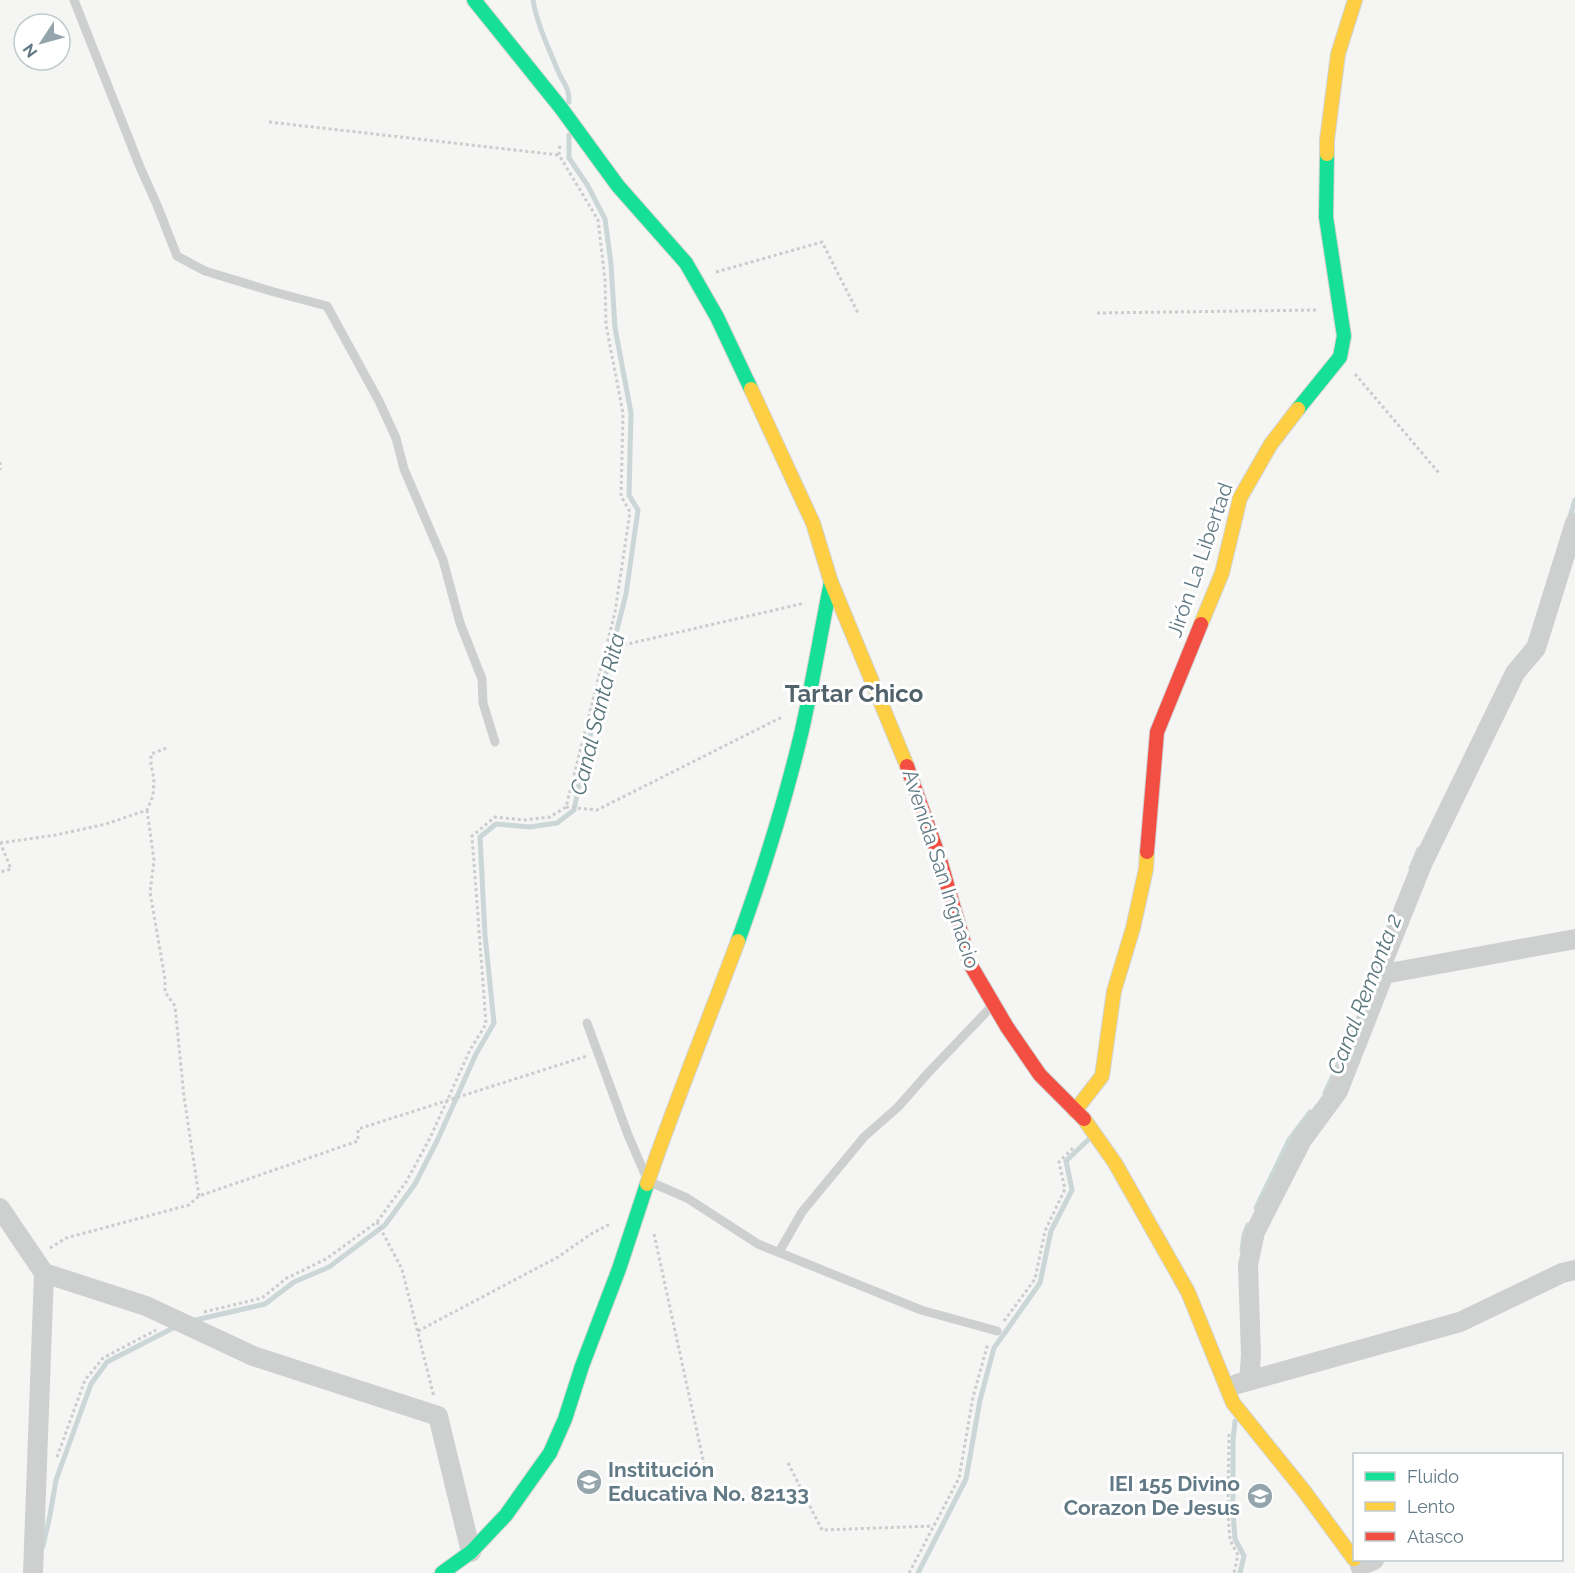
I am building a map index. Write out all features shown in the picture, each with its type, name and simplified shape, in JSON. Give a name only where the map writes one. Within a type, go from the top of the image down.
[{"type":"street","name":"Avenida San Ingnacio","points":[[474,0],[561,108],[618,186],[686,263],[717,317],[813,523],[831,582],[909,770],[940,860],[970,964],[1007,1027],[1040,1076],[1075,1111],[1115,1163],[1188,1292],[1230,1395],[1353,1554]]},
{"type":"street","points":[[1340,357],[1344,336],[1326,217],[1327,140],[1338,54],[1355,0]]},
{"type":"street","name":"Jirón La Libertad","points":[[1075,1111],[1102,1076],[1114,991],[1133,928],[1146,869],[1157,732],[1222,573],[1240,498],[1271,444],[1340,357]]},
{"type":"street","points":[[1249,1381],[1251,1355],[1248,1265],[1255,1232],[1302,1140],[1338,1091],[1384,974],[1382,964],[1423,862],[1515,673],[1536,648],[1575,523]]},
{"type":"street","points":[[442,1573],[465,1562],[506,1515],[550,1453],[565,1419],[664,1135],[759,884],[780,816],[802,729],[831,582]]},
{"type":"street","points":[[1384,974],[1575,939]]},
{"type":"street","points":[[0,1208],[39,1266],[33,1573]]},
{"type":"street","points":[[39,1266],[146,1306],[253,1356],[438,1416],[465,1562]]},
{"type":"street","points":[[1230,1395],[1249,1381],[1460,1322],[1562,1273],[1575,1270]]},
{"type":"lane","points":[[74,0],[177,256],[205,271],[327,306],[379,400],[396,438],[404,469],[443,560],[460,623],[482,679],[483,703],[495,742]]},
{"type":"lane","points":[[779,1252],[802,1212],[864,1137],[898,1107],[993,1004]]},
{"type":"lane","points":[[587,1023],[628,1135],[648,1181],[687,1198],[758,1244],[921,1310],[997,1331]]},
{"type":"path","points":[[269,122],[559,155]]},
{"type":"path","points":[[560,143],[559,155],[598,220],[605,280],[606,325],[623,413],[621,496],[630,512],[615,612],[566,807]]},
{"type":"path","points":[[694,278],[822,243],[859,315]]},
{"type":"path","points":[[1097,313],[1341,310]]},
{"type":"path","points":[[1340,357],[1439,473]]},
{"type":"path","points":[[0,462],[0,470]]},
{"type":"path","points":[[606,650],[828,597]]},
{"type":"path","points":[[57,1457],[85,1380],[103,1358],[176,1320],[262,1298],[287,1278],[326,1259],[377,1222],[406,1182],[430,1138],[470,1050],[486,1024],[472,836],[495,817],[524,820],[550,817],[566,807],[597,810],[806,706]]},
{"type":"path","points":[[169,747],[151,754],[150,765],[154,779],[153,796],[147,810],[154,860],[150,892],[165,979],[165,992],[175,1006],[184,1097],[199,1196]]},
{"type":"path","points":[[0,872],[11,869],[0,842],[56,835],[106,824],[147,810]]},
{"type":"path","points":[[39,1266],[66,1238],[189,1205],[199,1196],[358,1141],[358,1129],[597,1052]]},
{"type":"path","points":[[909,1573],[959,1478],[972,1397],[987,1344],[1035,1279],[1045,1231],[1065,1189],[1059,1162],[1090,1129]]},
{"type":"path","points":[[418,1331],[558,1257],[591,1234],[638,1210],[653,1229],[704,1464]]},
{"type":"path","points":[[377,1222],[402,1269],[438,1416]]},
{"type":"path","points":[[1230,1395],[1228,1514],[1230,1540],[1238,1555],[1234,1573]]},
{"type":"path","points":[[788,1463],[822,1530],[933,1526]]},
{"type":"waterway","name":"Canal Santa Rita","points":[[533,0],[537,18],[567,89],[569,102]]},
{"type":"waterway","name":"Canal Santa Rita","points":[[191,1321],[265,1304],[294,1282],[329,1267],[385,1225],[415,1184],[476,1054],[494,1023],[485,935],[480,837],[496,824],[529,827],[557,823],[574,810],[584,760],[626,594],[638,510],[629,495],[631,413],[615,328],[611,264],[605,219],[588,186],[569,158],[569,135]]},
{"type":"waterway","name":"Canal Remonta 2","points":[[1569,520],[1575,500]]},
{"type":"waterway","name":"Canal Remonta 2","points":[[1411,868],[1419,849]]},
{"type":"waterway","name":"Canal Remonta 2","points":[[1373,983],[1372,965],[1375,957]]},
{"type":"waterway","name":"Canal Remonta 2","points":[[1325,1093],[1341,1058]]},
{"type":"waterway","name":"Canal Remonta 2","points":[[1256,1208],[1289,1140],[1310,1112]]},
{"type":"waterway","points":[[918,1573],[966,1479],[980,1400],[994,1348],[1040,1283],[1051,1231],[1072,1190],[1066,1161],[1088,1140]]},
{"type":"waterway","name":"Canal Remonta 2","points":[[1242,1250],[1248,1225]]},
{"type":"waterway","points":[[43,1546],[56,1480],[91,1384],[107,1362],[177,1326]]},
{"type":"waterway","name":"Canal Remonta 2","points":[[1235,1421],[1233,1512],[1235,1539],[1244,1556],[1240,1573]]},
{"type":"traffic: fast","points":[[474,0],[561,108],[618,186],[686,263],[717,317],[751,389]]},
{"type":"traffic: fast","points":[[1298,409],[1340,357],[1344,336],[1326,217],[1327,154]]},
{"type":"traffic: fast","points":[[738,941],[773,837],[802,730],[831,582]]},
{"type":"traffic: fast","points":[[442,1573],[471,1552],[506,1515],[550,1453],[565,1419],[647,1184]]},
{"type":"traffic: slow","points":[[1327,154],[1338,54],[1355,0]]},
{"type":"traffic: slow","points":[[751,389],[813,523],[831,582],[907,766]]},
{"type":"traffic: slow","points":[[1201,624],[1222,573],[1240,498],[1271,444],[1298,409]]},
{"type":"traffic: slow","points":[[1075,1111],[1102,1076],[1114,991],[1133,928],[1146,869],[1147,852]]},
{"type":"traffic: slow","points":[[647,1184],[738,941]]},
{"type":"traffic: slow","points":[[1084,1119],[1115,1163],[1188,1292],[1233,1403],[1304,1491],[1353,1558]]},
{"type":"traffic: jam","points":[[1147,852],[1157,732],[1201,624]]},
{"type":"traffic: jam","points":[[907,766],[940,860],[970,964],[1007,1027],[1040,1075],[1084,1119]]},
{"type":"place","name":"Institución Educativa No. 82133","points":[[589,1482]]},
{"type":"place","name":"IEI 155 Divino Corazon De Jesus","points":[[1260,1496]]},
{"type":"district","name":"Tartar Chico","points":[[854,694]]}]
